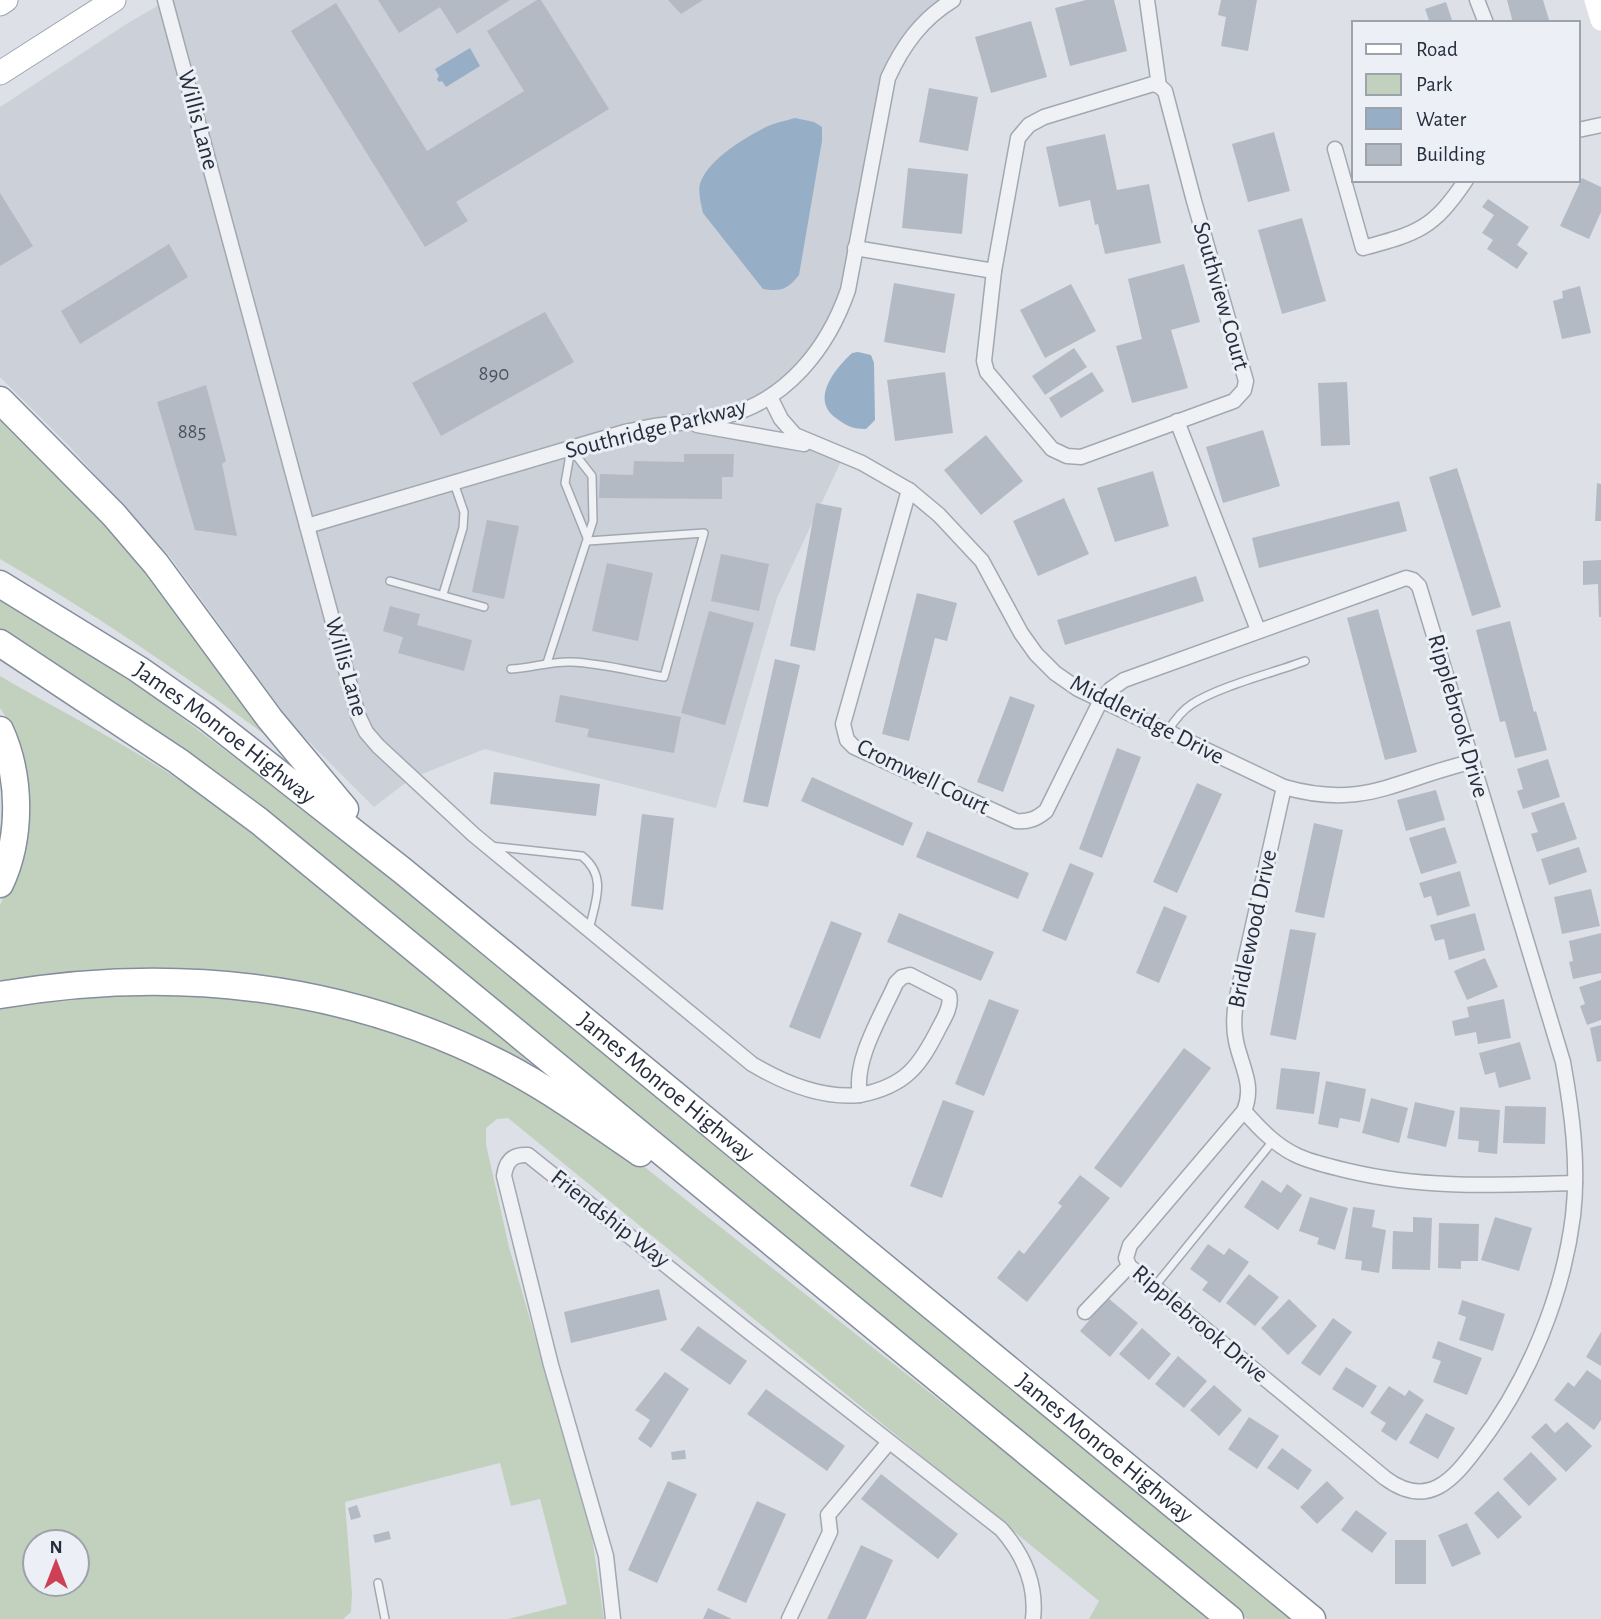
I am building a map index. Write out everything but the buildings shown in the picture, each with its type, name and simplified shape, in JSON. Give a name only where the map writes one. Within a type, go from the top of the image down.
[{"type":"highway","points":[[0,400],[114,515],[156,564],[270,719],[323,785],[403,872]]},
{"type":"highway","name":"James Monroe Highway","points":[[0,584],[138,669],[207,717],[403,872],[1312,1619]]},
{"type":"highway","name":"James Monroe Highway","points":[[0,643],[178,761],[259,821],[1230,1619]]},
{"type":"highway","points":[[0,730],[13,768],[15,793],[11,848],[0,884]]},
{"type":"highway","points":[[0,995],[106,981],[164,980],[223,984],[303,996],[391,1019],[444,1038],[546,1089],[783,1251]]},
{"type":"main road","points":[[0,5],[6,0]]},
{"type":"main road","points":[[0,73],[114,0]]},
{"type":"street","name":"Willis Lane","points":[[164,0],[358,715],[366,732],[377,746],[486,845],[751,1064],[775,1077],[801,1088],[827,1094],[860,1095],[892,1086],[918,1066],[925,1056],[944,1019],[951,1001],[949,995],[910,975],[902,977],[896,983],[861,1058],[858,1074],[860,1095]]},
{"type":"street","name":"Southridge Parkway","points":[[307,526],[625,432],[746,410],[770,397],[814,358],[830,334],[848,290],[888,78],[898,55],[912,35],[953,0]]},
{"type":"street","points":[[1147,0],[1159,86]]},
{"type":"street","points":[[1477,0],[1485,21]]},
{"type":"street","points":[[1595,0],[1601,20]]},
{"type":"street","name":"Southview Court","points":[[1153,84],[1159,86],[1164,91],[1246,381],[1244,390],[1234,401],[1081,457],[1067,456],[1052,449],[987,372],[984,361],[994,271],[1018,138],[1029,125],[1044,117],[1153,84]]},
{"type":"street","points":[[1580,130],[1601,125]]},
{"type":"street","points":[[1335,149],[1363,248],[1410,235],[1426,226],[1452,201],[1465,182]]},
{"type":"street","points":[[855,248],[994,271]]},
{"type":"street","name":"Middleridge Drive","points":[[770,397],[781,419],[794,435],[862,463],[909,490],[939,515],[982,561],[1021,633],[1036,654],[1066,681],[1101,701],[1284,787],[1307,794],[1334,797],[1385,790],[1471,762]]},
{"type":"street","points":[[1177,421],[1258,630]]},
{"type":"street","points":[[681,423],[830,449]]},
{"type":"street","name":"Cromwell Court","points":[[909,490],[843,724],[847,740],[854,747],[1016,821],[1027,822],[1046,811],[1101,701]]},
{"type":"street","name":"Ripplebrook Drive","points":[[1101,701],[1111,689],[1124,680],[1258,630],[1406,578],[1419,586],[1563,1062],[1570,1101],[1575,1183],[1573,1217],[1566,1255],[1545,1325],[1530,1363],[1497,1422],[1449,1481],[1426,1492],[1412,1492],[1396,1486],[1129,1266],[1126,1258],[1130,1245],[1244,1111]]},
{"type":"street","name":"Bridlewood Drive","points":[[1244,1111],[1249,1100],[1249,1088],[1236,1042],[1236,1001],[1284,787]]},
{"type":"street","points":[[1244,1111],[1273,1141],[1297,1156],[1384,1178],[1475,1186],[1575,1183]]},
{"type":"street","name":"Friendship Way","points":[[613,1619],[606,1556],[551,1365],[504,1176],[505,1166],[510,1159],[520,1154],[528,1155],[1001,1529],[1015,1545],[1025,1564],[1033,1588],[1033,1619]]},
{"type":"street","points":[[1085,1312],[1129,1266]]},
{"type":"street","points":[[789,1619],[830,1531],[828,1515],[889,1441]]},
{"type":"lane","points":[[571,449],[565,483],[588,541]]},
{"type":"lane","points":[[547,663],[593,521],[592,476],[571,449]]},
{"type":"lane","points":[[443,594],[463,528],[464,512],[454,482]]},
{"type":"lane","points":[[511,669],[573,662],[664,677],[704,533],[588,541]]},
{"type":"lane","points":[[390,581],[484,607]]},
{"type":"lane","points":[[1167,732],[1177,717],[1199,700],[1305,661]]},
{"type":"lane","points":[[486,845],[582,856],[591,863],[597,874],[598,885],[589,931]]},
{"type":"lane","points":[[1155,1286],[1273,1141]]},
{"type":"lane","points":[[378,1583],[385,1619]]},
{"type":"shaded area","points":[[168,0],[953,0],[891,72],[855,248],[820,348],[770,397],[702,421],[844,455],[777,598],[716,808],[485,749],[412,778],[374,807],[293,726],[171,558],[68,445],[0,377],[0,107]]},
{"type":"green space","points":[[0,409],[106,516],[285,750],[146,650],[0,559]]},
{"type":"green space","points":[[0,599],[75,643],[142,688],[334,832],[1290,1619],[1247,1619],[289,829],[111,701],[0,629]]},
{"type":"green space","points":[[0,676],[146,759],[234,820],[355,916],[514,1049],[535,1068],[534,1074],[461,1036],[143,971],[83,972],[0,982],[0,905],[11,882],[17,748],[7,719],[0,708]]},
{"type":"green space","points":[[61,994],[252,995],[380,1023],[575,1112],[1077,1509],[1210,1619],[1089,1619],[1099,1601],[508,1118],[497,1119],[486,1128],[486,1144],[509,1247],[591,1530],[604,1619],[508,1619],[567,1604],[540,1499],[511,1506],[500,1463],[345,1502],[352,1593],[351,1612],[343,1619],[0,1619],[0,1003]]},
{"type":"water","points":[[470,48],[480,66],[446,87],[442,81],[439,82],[435,69]]},
{"type":"water","points":[[795,118],[814,122],[822,127],[822,141],[799,275],[784,288],[763,289],[703,213],[700,185],[712,165],[737,144],[768,126]]},
{"type":"water","points":[[852,353],[871,355],[874,363],[875,420],[866,429],[853,428],[843,423],[829,410],[825,402],[825,393],[833,376]]}]
